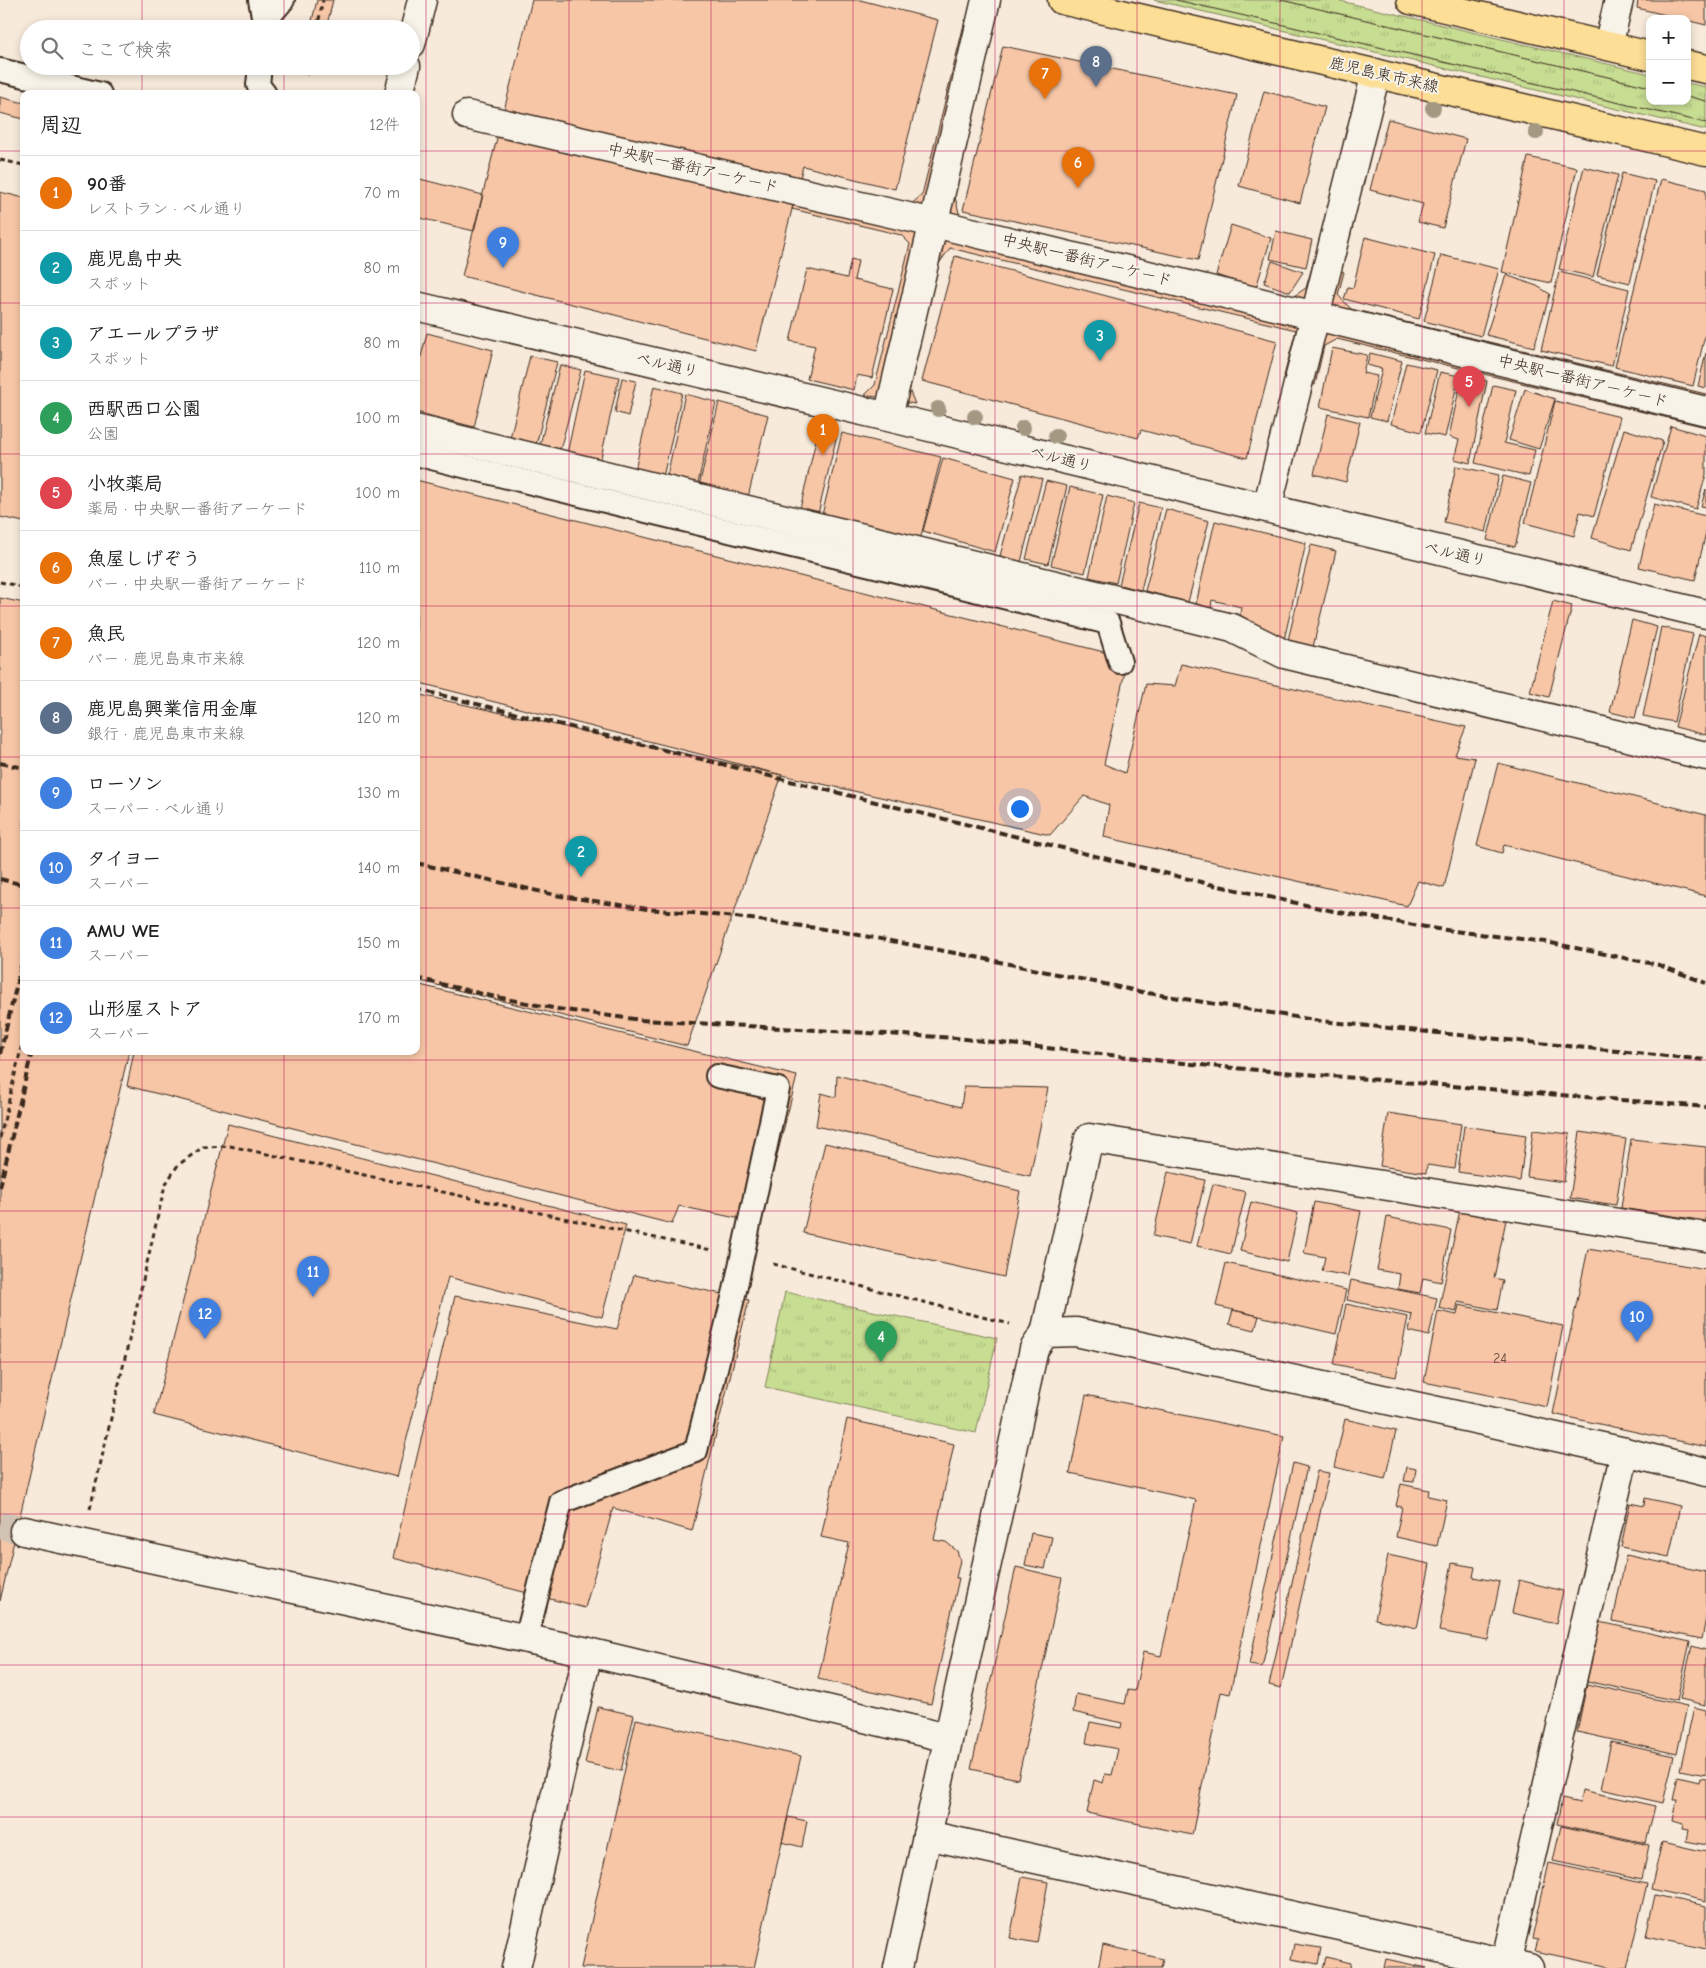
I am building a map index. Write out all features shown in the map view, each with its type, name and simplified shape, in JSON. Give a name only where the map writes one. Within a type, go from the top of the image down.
[{"type":"main road","name":"鹿児島東市来線","points":[[1062,0],[1706,151]]},
{"type":"main road","points":[[1411,0],[1646,55]]},
{"type":"main road","points":[[1691,66],[1706,69]]},
{"type":"street","points":[[417,20],[422,0]]},
{"type":"street","points":[[888,417],[986,0]]},
{"type":"street","points":[[1608,46],[1619,0]]},
{"type":"street","points":[[1267,508],[1376,73]]},
{"type":"street","points":[[401,90],[404,75]]},
{"type":"street","name":"中央駅一番街アーケード","points":[[467,116],[934,223],[1706,411]]},
{"type":"street","name":"ベル通り","points":[[420,307],[888,417],[1706,614]]},
{"type":"street","points":[[420,430],[1232,628],[1284,654],[1706,756]]},
{"type":"street","points":[[898,1968],[1034,1349],[1045,1333],[1088,1138],[1706,1237]]},
{"type":"street","points":[[1045,1333],[1076,1332],[1625,1452],[1706,1472]]},
{"type":"street","points":[[927,1835],[1514,1966],[1625,1452]]},
{"type":"street","points":[[24,1531],[588,1652],[948,1738]]},
{"type":"street","points":[[516,1968],[588,1652]]},
{"type":"lane","points":[[260,0],[263,20]]},
{"type":"lane","points":[[268,20],[283,0]]},
{"type":"lane","points":[[0,70],[20,75]]},
{"type":"lane","points":[[21,75],[83,90]]},
{"type":"lane","points":[[259,75],[258,85],[262,90]]},
{"type":"lane","points":[[420,455],[1108,623],[1120,662]]},
{"type":"lane","points":[[526,1639],[561,1502],[696,1451],[735,1290],[778,1088],[717,1076]]},
{"type":"path","points":[[319,20],[323,0]]},
{"type":"path","points":[[0,160],[20,165]]},
{"type":"path","points":[[0,582],[20,586]]},
{"type":"path","points":[[0,1138],[20,1053]]},
{"type":"path","points":[[82,1544],[165,1185],[178,1165],[203,1147],[230,1146],[718,1251]]},
{"type":"path","points":[[766,1263],[1045,1333]]},
{"type":"green space","points":[[1154,0],[1336,0],[1646,73],[1646,105],[1691,105],[1691,84],[1706,87],[1706,130]]},
{"type":"green space","points":[[785,1292],[997,1338],[976,1433],[765,1387]]},
{"type":"building","points":[[317,0],[333,0],[328,20],[312,20]]},
{"type":"building","points":[[532,0],[860,0],[938,20],[895,189],[803,166],[756,351],[462,276]]},
{"type":"building","points":[[1638,0],[1706,0],[1706,25],[1691,21],[1691,15],[1665,15],[1637,8]]},
{"type":"building","points":[[965,20],[994,27],[953,189],[960,217],[1294,296],[1306,288],[1313,264],[1344,272],[1338,295],[1351,309],[1706,394],[1706,427],[1337,339],[1324,346],[1315,385],[1284,376],[1296,330],[950,248],[938,265],[908,387],[915,404],[865,395],[875,385],[910,244],[901,235],[792,209],[800,179],[910,205],[922,195]]},
{"type":"building","points":[[1003,46],[1237,95],[1198,260],[963,210]]},
{"type":"building","points":[[1264,91],[1325,107],[1300,203],[1239,186]]},
{"type":"building","points":[[0,97],[20,102],[20,118],[0,113]]},
{"type":"building","points":[[1388,119],[1466,139],[1443,228],[1418,222],[1423,204],[1370,190]]},
{"type":"building","points":[[1528,157],[1577,168],[1551,283],[1502,272]]},
{"type":"building","points":[[1584,167],[1618,175],[1593,277],[1559,269]]},
{"type":"building","points":[[1622,173],[1655,181],[1630,283],[1597,275]]},
{"type":"building","points":[[420,179],[483,195],[474,231],[420,218]]},
{"type":"building","points":[[1661,179],[1706,190],[1706,331],[1693,386],[1615,367]]},
{"type":"building","points":[[0,192],[20,197],[20,521],[0,517]]},
{"type":"building","points":[[1231,225],[1271,238],[1256,288],[1216,275]]},
{"type":"building","points":[[1276,231],[1312,240],[1306,267],[1270,259]]},
{"type":"building","points":[[1365,237],[1435,255],[1419,319],[1344,299],[1348,287],[1353,288]]},
{"type":"building","points":[[1441,255],[1499,269],[1481,336],[1424,321]]},
{"type":"building","points":[[955,256],[1277,341],[1247,458],[1141,430],[1138,438],[922,381]]},
{"type":"building","points":[[851,259],[858,261],[854,280],[893,289],[872,378],[857,375],[854,390],[807,379],[815,346],[790,341],[807,269],[847,278]]},
{"type":"building","points":[[1272,261],[1303,272],[1290,292],[1264,283]]},
{"type":"building","points":[[1559,272],[1629,289],[1612,366],[1541,350]]},
{"type":"building","points":[[1506,275],[1537,286],[1550,294],[1534,347],[1486,335]]},
{"type":"building","points":[[427,333],[493,350],[474,427],[420,413],[420,360]]},
{"type":"building","points":[[1332,348],[1367,355],[1363,373],[1377,376],[1368,417],[1320,407]]},
{"type":"building","points":[[1370,353],[1402,361],[1387,421],[1370,417],[1382,369],[1367,365]]},
{"type":"building","points":[[1706,353],[1706,388],[1698,386]]},
{"type":"building","points":[[530,356],[557,362],[536,445],[510,438]]},
{"type":"building","points":[[1406,363],[1437,370],[1421,432],[1391,424]]},
{"type":"building","points":[[560,365],[581,370],[560,450],[540,445]]},
{"type":"building","points":[[585,370],[619,377],[600,462],[567,454]]},
{"type":"building","points":[[1440,372],[1459,376],[1445,437],[1425,433]]},
{"type":"building","points":[[1462,375],[1487,381],[1470,463],[1454,459],[1459,440],[1449,437]]},
{"type":"building","points":[[622,378],[636,381],[628,416],[615,412]]},
{"type":"building","points":[[1493,385],[1516,390],[1504,443],[1535,450],[1529,476],[1475,463]]},
{"type":"building","points":[[654,386],[682,393],[663,477],[635,470]]},
{"type":"building","points":[[1525,389],[1555,399],[1539,449],[1509,440]]},
{"type":"building","points":[[685,394],[716,402],[698,483],[667,476]]},
{"type":"building","points":[[1555,401],[1620,417],[1594,516],[1580,512],[1574,536],[1525,523]]},
{"type":"building","points":[[719,402],[768,415],[748,497],[699,486]]},
{"type":"building","points":[[1328,414],[1360,422],[1346,482],[1314,474]]},
{"type":"building","points":[[1671,426],[1706,436],[1706,475],[1696,509],[1651,497]]},
{"type":"building","points":[[1624,429],[1663,441],[1631,550],[1592,538]]},
{"type":"building","points":[[818,431],[837,435],[818,514],[800,509]]},
{"type":"building","points":[[842,433],[941,457],[920,540],[822,515]]},
{"type":"building","points":[[943,458],[1015,478],[995,552],[923,531]]},
{"type":"building","points":[[1456,466],[1499,475],[1486,532],[1444,522]]},
{"type":"building","points":[[1022,474],[1042,479],[1021,562],[1000,556]]},
{"type":"building","points":[[1503,476],[1531,483],[1515,547],[1487,540]]},
{"type":"building","points":[[420,481],[1128,658],[1104,764],[1125,773],[1146,684],[1175,686],[1181,664],[1466,727],[1455,755],[1475,758],[1444,888],[1418,881],[1407,906],[1104,837],[1109,805],[1084,796],[1050,835],[782,775],[420,683]]},
{"type":"building","points":[[1046,481],[1067,486],[1048,564],[1026,559]]},
{"type":"building","points":[[1070,487],[1103,495],[1085,573],[1051,565]]},
{"type":"building","points":[[1706,489],[1706,507],[1701,506]]},
{"type":"building","points":[[1107,496],[1134,503],[1116,583],[1089,577]]},
{"type":"building","points":[[1139,503],[1161,508],[1141,590],[1119,585]]},
{"type":"building","points":[[1654,504],[1706,516],[1706,532],[1695,580],[1639,567]]},
{"type":"building","points":[[1166,509],[1209,521],[1188,602],[1145,591]]},
{"type":"building","points":[[1215,521],[1306,543],[1284,640],[1240,615],[1241,607],[1212,600],[1211,608],[1196,604]]},
{"type":"building","points":[[1311,545],[1336,551],[1313,647],[1288,640]]},
{"type":"building","points":[[0,598],[20,602],[20,1055],[128,1055],[0,1601]]},
{"type":"building","points":[[1553,601],[1572,606],[1549,697],[1530,692]]},
{"type":"building","points":[[1632,620],[1657,627],[1635,718],[1610,712]]},
{"type":"building","points":[[1661,627],[1693,634],[1674,722],[1643,716]]},
{"type":"building","points":[[1699,634],[1706,636],[1706,735],[1675,727]]},
{"type":"building","points":[[420,695],[782,775],[687,1046],[420,981]]},
{"type":"building","points":[[1498,763],[1706,815],[1706,896],[1504,845],[1502,853],[1477,846]]},
{"type":"building","points":[[420,985],[797,1076],[760,1223],[679,1206],[672,1224],[127,1086],[133,1055],[420,1055]]},
{"type":"building","points":[[837,1075],[961,1107],[964,1086],[1048,1088],[1030,1176],[816,1126],[821,1093],[836,1097]]},
{"type":"building","points":[[1388,1113],[1461,1124],[1455,1169],[1427,1165],[1426,1173],[1380,1166]]},
{"type":"building","points":[[228,1124],[626,1225],[602,1317],[448,1277],[397,1477],[154,1415]]},
{"type":"building","points":[[1464,1126],[1526,1135],[1520,1181],[1458,1172]]},
{"type":"building","points":[[1533,1130],[1570,1134],[1564,1182],[1527,1177]]},
{"type":"building","points":[[1580,1132],[1626,1139],[1616,1205],[1570,1198]]},
{"type":"building","points":[[1631,1139],[1706,1147],[1706,1221],[1621,1208]]},
{"type":"building","points":[[825,1143],[1020,1191],[1004,1277],[803,1233]]},
{"type":"building","points":[[1168,1172],[1205,1180],[1190,1244],[1153,1236]]},
{"type":"building","points":[[1213,1184],[1246,1192],[1231,1254],[1197,1246]]},
{"type":"building","points":[[1251,1202],[1298,1213],[1287,1262],[1240,1251]]},
{"type":"building","points":[[1314,1202],[1361,1211],[1348,1276],[1322,1271],[1325,1257],[1304,1253]]},
{"type":"building","points":[[1460,1210],[1506,1220],[1494,1278],[1503,1280],[1497,1310],[1458,1302],[1456,1312],[1439,1308]]},
{"type":"building","points":[[1387,1217],[1451,1230],[1441,1282],[1423,1278],[1420,1293],[1398,1289],[1400,1274],[1377,1270]]},
{"type":"building","points":[[1588,1249],[1706,1269],[1706,1447],[1553,1414]]},
{"type":"building","points":[[1226,1263],[1346,1290],[1336,1334],[1216,1306]]},
{"type":"building","points":[[634,1275],[749,1300],[692,1531],[613,1508],[585,1608],[393,1558],[455,1296],[617,1329]]},
{"type":"building","points":[[1351,1280],[1437,1298],[1429,1336],[1409,1331],[1412,1314],[1347,1300]]},
{"type":"building","points":[[1346,1304],[1408,1317],[1396,1377],[1334,1364]]},
{"type":"building","points":[[1459,1305],[1563,1326],[1547,1407],[1424,1382],[1438,1311],[1457,1315]]},
{"type":"building","points":[[1233,1310],[1259,1316],[1255,1330],[1229,1324]]},
{"type":"building","points":[[1086,1395],[1284,1436],[1230,1694],[1221,1692],[1192,1835],[1087,1813],[1094,1780],[1103,1783],[1105,1774],[1112,1775],[1118,1749],[1086,1743],[1090,1722],[1121,1728],[1122,1723],[1073,1712],[1076,1694],[1125,1704],[1128,1690],[1135,1691],[1143,1652],[1161,1656],[1196,1500],[1070,1473]]},
{"type":"building","points":[[847,1419],[954,1444],[934,1540],[946,1542],[957,1551],[960,1560],[956,1578],[959,1578],[931,1704],[818,1679],[849,1543],[821,1537]]},
{"type":"building","points":[[1345,1419],[1396,1431],[1385,1479],[1334,1467]]},
{"type":"building","points":[[1293,1463],[1307,1467],[1262,1667],[1249,1665]]},
{"type":"building","points":[[1407,1467],[1416,1469],[1414,1482],[1404,1481]]},
{"type":"building","points":[[1317,1471],[1329,1473],[1281,1688],[1269,1685]]},
{"type":"building","points":[[1401,1484],[1429,1490],[1428,1496],[1447,1500],[1437,1546],[1396,1537],[1402,1507],[1396,1506]]},
{"type":"building","points":[[1645,1498],[1680,1506],[1669,1557],[1621,1547],[1630,1503],[1644,1506]]},
{"type":"building","points":[[1031,1533],[1052,1537],[1045,1569],[1025,1565]]},
{"type":"building","points":[[1388,1555],[1430,1564],[1417,1628],[1375,1619]]},
{"type":"building","points":[[1626,1555],[1706,1572],[1706,1618],[1702,1639],[1613,1621]]},
{"type":"building","points":[[1452,1563],[1475,1567],[1473,1577],[1500,1582],[1488,1640],[1439,1631]]},
{"type":"building","points":[[1016,1567],[1062,1578],[1018,1779],[971,1769]]},
{"type":"building","points":[[1519,1580],[1563,1591],[1556,1623],[1512,1613]]},
{"type":"building","points":[[1600,1622],[1690,1642],[1677,1701],[1587,1681]]},
{"type":"building","points":[[1692,1646],[1706,1650],[1706,1705],[1680,1699]]},
{"type":"building","points":[[1587,1684],[1687,1706],[1677,1754],[1577,1732]]},
{"type":"building","points":[[598,1707],[634,1715],[621,1771],[585,1763]]},
{"type":"building","points":[[1694,1707],[1706,1710],[1706,1775],[1680,1770]]},
{"type":"building","points":[[636,1719],[801,1756],[754,1968],[581,1968]]},
{"type":"building","points":[[1611,1742],[1674,1756],[1663,1803],[1601,1789]]},
{"type":"building","points":[[1678,1777],[1699,1782],[1700,1778],[1706,1779],[1706,1845],[1686,1841],[1688,1830],[1682,1829],[1683,1824],[1673,1821],[1677,1800],[1673,1800]]},
{"type":"building","points":[[1582,1790],[1655,1806],[1646,1843],[1557,1824],[1562,1799],[1580,1803]]},
{"type":"building","points":[[788,1817],[807,1821],[802,1847],[782,1842]]},
{"type":"building","points":[[1561,1826],[1649,1845],[1642,1880],[1553,1861]]},
{"type":"building","points":[[1662,1842],[1706,1852],[1706,1901],[1651,1889]]},
{"type":"building","points":[[1549,1863],[1647,1884],[1627,1968],[1615,1968],[1535,1951],[1538,1940],[1532,1939]]},
{"type":"building","points":[[1022,1877],[1048,1882],[1037,1943],[1010,1938]]},
{"type":"building","points":[[1655,1895],[1706,1906],[1706,1949],[1646,1936]]},
{"type":"building","points":[[1294,1944],[1321,1948],[1318,1964],[1291,1959]]},
{"type":"building","points":[[1103,1945],[1163,1959],[1161,1968],[1098,1968]]},
{"type":"building","points":[[1326,1957],[1351,1963],[1350,1968],[1323,1968]]},
{"type":"building","points":[[1386,1959],[1427,1968],[1384,1968]]},
{"type":"tunnel","points":[[0,1525],[24,1531]]},
{"type":"tram line","points":[[1176,0],[1706,123]]},
{"type":"tram line","points":[[1281,0],[1646,86]]},
{"type":"tram line","points":[[1691,97],[1706,101]]},
{"type":"railway","points":[[420,690],[1205,883],[1333,911],[1437,929],[1546,942],[1659,965],[1706,983]]},
{"type":"railway","points":[[0,763],[20,767]]},
{"type":"railway","points":[[420,864],[555,895],[647,909],[736,917],[838,931],[976,957],[1142,992],[1320,1021],[1706,1060]]},
{"type":"railway","points":[[0,879],[20,884]]},
{"type":"railway","points":[[0,1054],[20,971]]},
{"type":"railway","points":[[420,979],[491,996],[558,1009],[641,1020],[956,1038],[1210,1066],[1706,1107]]},
{"type":"railway","points":[[0,1187],[31,1055]]},
{"type":"place","name":"鹿児島興業信用金庫","points":[[1096,87]]},
{"type":"place","name":"魚民","points":[[1045,99]]},
{"type":"place","name":"魚屋しげぞう","points":[[1078,188]]},
{"type":"place","name":"ローソン","points":[[503,268]]},
{"type":"place","name":"アエールプラザ","points":[[1100,361]]},
{"type":"place","name":"小牧薬局","points":[[1469,407]]},
{"type":"place","name":"90番","points":[[823,455]]},
{"type":"place","name":"鹿児島中央","points":[[581,877]]},
{"type":"place","name":"AMU WE","points":[[313,1297]]},
{"type":"place","name":"山形屋ストア","points":[[205,1339]]},
{"type":"place","name":"タイヨー","points":[[1637,1342]]},
{"type":"place","name":"西駅西口公園","points":[[881,1362]]}]
